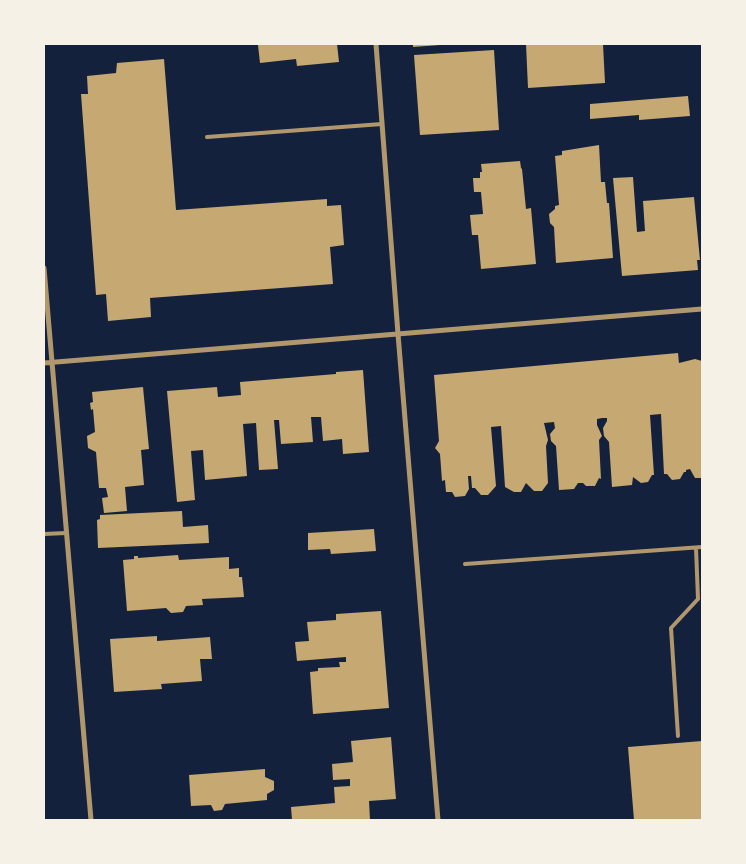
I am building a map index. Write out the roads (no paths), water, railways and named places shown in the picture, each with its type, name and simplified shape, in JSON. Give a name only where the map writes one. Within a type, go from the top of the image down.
[{"type":"street","points":[[376,44],[438,820]]},
{"type":"street","points":[[44,268],[91,820]]},
{"type":"street","points":[[44,363],[702,309]]},
{"type":"lane","points":[[207,137],[382,124]]},
{"type":"lane","points":[[44,534],[66,533]]},
{"type":"lane","points":[[678,736],[671,628],[698,599],[696,548]]},
{"type":"lane","points":[[465,564],[702,548]]}]
